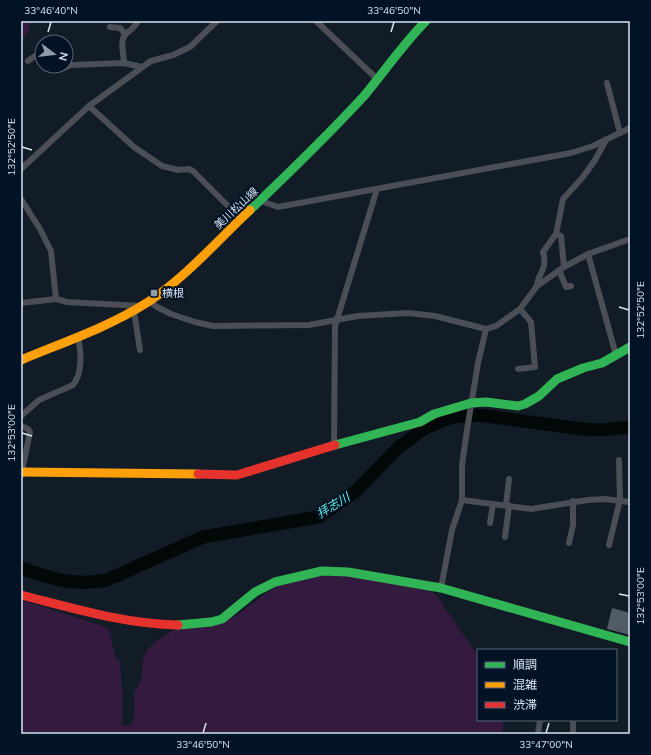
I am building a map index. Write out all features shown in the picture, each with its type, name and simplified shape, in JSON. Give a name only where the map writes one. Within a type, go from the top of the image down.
[{"type":"street","points":[[21,169],[89,106],[151,61],[181,52],[190,47],[217,21]]},
{"type":"street","points":[[316,21],[376,78]]},
{"type":"street","name":"美川松山線","points":[[21,360],[78,337],[141,306],[174,282],[261,201],[327,136],[365,94],[403,44],[425,21]]},
{"type":"street","points":[[124,63],[122,45],[125,34],[134,29],[137,23]]},
{"type":"street","points":[[110,27],[120,28],[125,34]]},
{"type":"street","points":[[28,61],[34,57]]},
{"type":"street","points":[[74,65],[124,63],[142,67]]},
{"type":"street","points":[[607,83],[620,132]]},
{"type":"street","points":[[89,106],[134,146],[162,166],[178,170],[189,169],[193,171],[241,219]]},
{"type":"street","points":[[261,201],[278,206],[377,190],[571,153],[606,140],[630,128]]},
{"type":"street","points":[[537,286],[537,281],[546,264],[544,248],[556,234],[563,198],[584,177],[606,140]]},
{"type":"street","points":[[334,445],[335,326],[377,190]]},
{"type":"street","points":[[21,198],[40,229],[51,251],[56,298]]},
{"type":"street","points":[[556,234],[561,236],[561,269],[566,287],[571,286]]},
{"type":"street","points":[[21,303],[56,298],[67,302],[141,306],[164,311],[178,317],[213,326],[309,325],[376,314],[408,313],[435,316],[486,329],[496,326],[520,309],[537,286],[561,269],[588,254],[630,239]]},
{"type":"street","points":[[588,254],[616,355]]},
{"type":"street","points":[[140,350],[141,306]]},
{"type":"street","points":[[518,369],[535,367],[531,322],[520,309]]},
{"type":"street","points":[[441,588],[452,530],[462,500],[462,465],[478,363],[486,329]]},
{"type":"street","points":[[21,416],[39,400],[73,384],[77,380],[81,353],[78,337]]},
{"type":"street","points":[[21,426],[28,428],[30,432],[21,474],[237,475],[334,445],[420,422],[434,414],[486,402],[518,406],[525,404],[539,396],[557,379],[583,368],[602,363],[630,347]]},
{"type":"street","points":[[609,545],[620,500],[619,460]]},
{"type":"street","points":[[505,537],[509,479]]},
{"type":"street","points":[[462,500],[538,509],[573,502],[604,499],[630,502]]},
{"type":"street","points":[[569,543],[573,525],[573,502]]},
{"type":"street","points":[[490,523],[493,504]]},
{"type":"street","points":[[21,596],[142,622],[177,625],[211,622],[222,618],[231,613],[255,592],[275,582],[322,571],[367,574],[441,588],[630,642]]},
{"type":"street","points":[[538,734],[540,721]]},
{"type":"street","points":[[573,721],[573,734]]},
{"type":"shaded area","points":[[21,21],[30,21],[29,31],[21,40]]},
{"type":"shaded area","points":[[323,576],[349,576],[430,591],[437,596],[477,655],[477,721],[502,721],[504,726],[501,734],[21,734],[21,600],[106,627],[110,632],[115,657],[120,661],[122,725],[130,726],[135,715],[134,692],[142,679],[143,660],[147,650],[155,642],[178,627],[218,623],[237,615],[279,584],[296,579]]},
{"type":"building","points":[[612,608],[630,613],[630,635],[607,629]]},
{"type":"waterway","name":"拝志川","points":[[21,568],[53,578],[73,582],[95,582],[107,580],[203,537],[319,517],[356,491],[399,447],[425,428],[452,417],[479,415],[582,429],[601,430],[630,427]]},
{"type":"traffic: fast","points":[[250,210],[308,154],[364,96],[402,48],[426,21]]},
{"type":"traffic: fast","points":[[335,445],[420,422],[434,414],[471,403],[486,402],[518,406],[525,404],[539,396],[557,379],[583,368],[602,363],[630,347]]},
{"type":"traffic: fast","points":[[178,625],[211,622],[222,619],[255,592],[275,582],[322,571],[348,572],[441,588],[630,642]]},
{"type":"traffic: slow","points":[[21,360],[102,327],[148,302],[188,270],[250,210]]},
{"type":"traffic: slow","points":[[22,472],[198,474]]},
{"type":"traffic: jam","points":[[198,474],[237,475],[335,445]]},
{"type":"traffic: jam","points":[[21,595],[79,610],[138,622],[178,625]]},
{"type":"place","name":"横根","points":[[154,293]]}]
